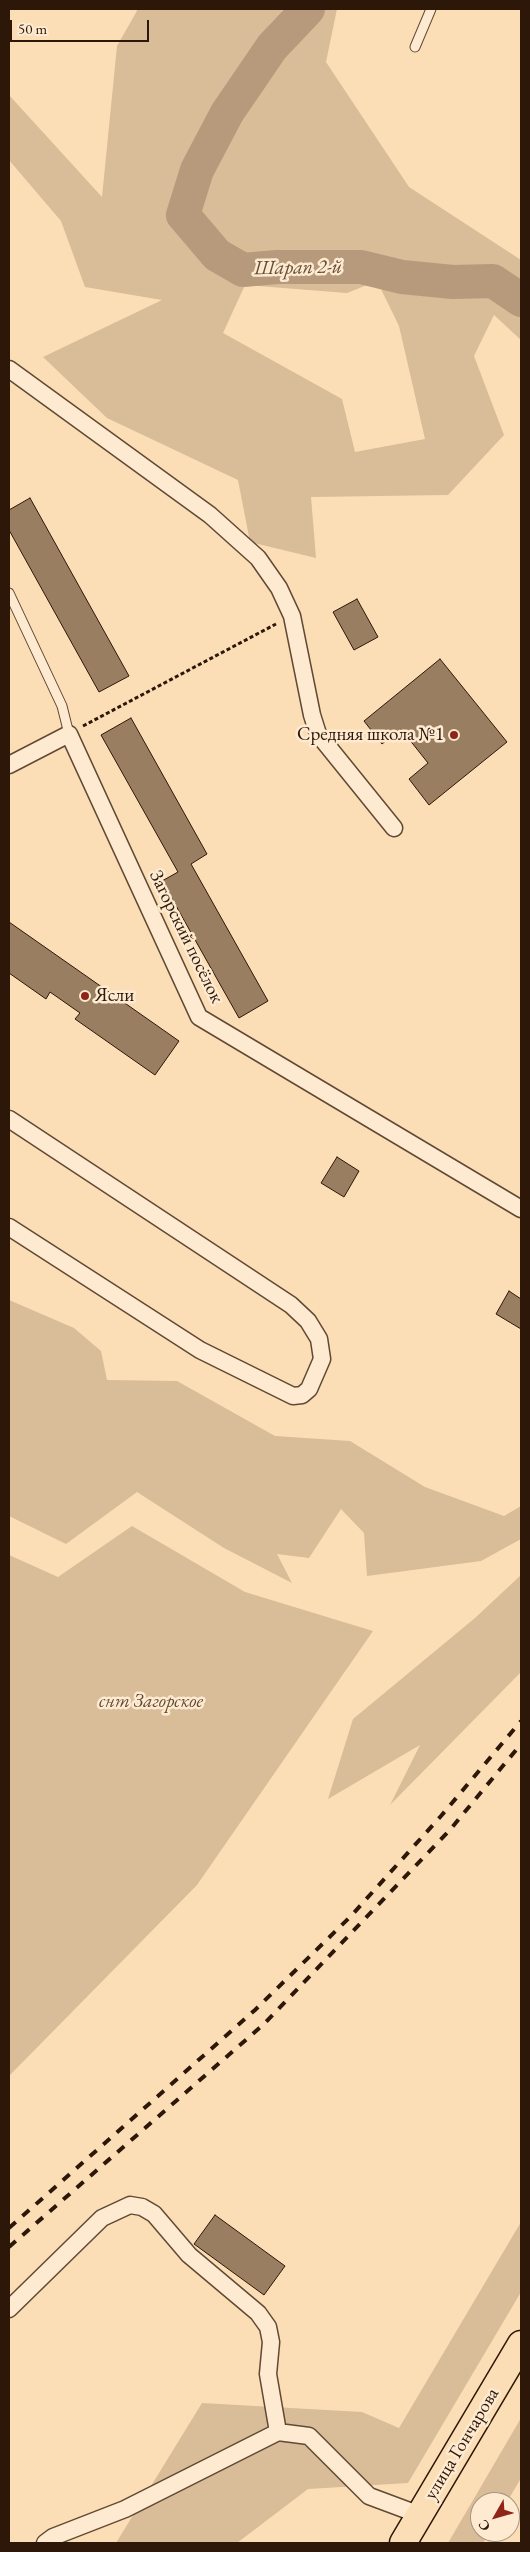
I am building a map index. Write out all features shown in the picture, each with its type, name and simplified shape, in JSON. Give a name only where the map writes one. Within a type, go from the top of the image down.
[{"type":"main road","name":"улица Гончарова","points":[[403,2543],[521,2344]]},
{"type":"street","points":[[9,369],[194,503],[236,537],[270,574],[292,616],[312,714],[318,734],[394,828]]},
{"type":"street","points":[[9,766],[69,734]]},
{"type":"street","name":"Загорский посёлок","points":[[69,734],[199,1017],[521,1209]]},
{"type":"street","points":[[9,1118],[291,1304],[308,1321],[319,1339],[322,1359],[309,1389],[302,1395],[293,1396],[200,1350],[9,1227]]},
{"type":"street","points":[[9,2309],[102,2218],[130,2205],[142,2207],[154,2214],[189,2255],[258,2313],[268,2327],[271,2342],[268,2374],[278,2432]]},
{"type":"street","points":[[46,2543],[53,2537],[125,2509],[278,2432],[309,2436],[369,2496],[420,2515]]},
{"type":"lane","points":[[415,46],[431,9]]},
{"type":"lane","points":[[9,593],[62,706],[69,734]]},
{"type":"path","points":[[69,734],[292,616]]},
{"type":"green space","points":[[138,9],[337,9],[326,62],[409,187],[521,260],[521,340],[494,315],[474,356],[504,435],[448,495],[311,497],[316,558],[250,542],[238,480],[107,418],[43,357],[162,300],[85,287],[61,221],[9,160],[9,95],[102,197],[117,46]],"holes":[[[377,281],[399,326],[425,439],[355,452],[342,399],[223,333],[245,285],[347,293]]]},
{"type":"green space","points":[[9,1300],[74,1328],[101,1351],[107,1380],[177,1381],[275,1436],[350,1441],[425,1487],[504,1516],[521,1506],[521,1539],[481,1561],[367,1576],[364,1533],[341,1509],[309,1558],[277,1554],[292,1583],[224,1548],[137,1492],[66,1544],[9,1516]]},
{"type":"green space","name":"снт Загорское","points":[[132,1526],[245,1592],[373,1631],[197,1885],[9,2076],[9,1555],[58,1577]]},
{"type":"green space","points":[[521,1575],[521,1672],[390,1805],[420,1745],[328,1799],[353,1719],[475,1618]]},
{"type":"green space","points":[[521,2222],[521,2292],[408,2483],[308,2489],[237,2543],[116,2543],[202,2403],[362,2412],[399,2428]]},
{"type":"green space","points":[[521,2418],[521,2478],[513,2492],[478,2492]]},
{"type":"green space","points":[[470,2505],[470,2542],[483,2543],[448,2543]]},
{"type":"building","points":[[30,498],[129,676],[99,692],[9,530],[9,510]]},
{"type":"building","points":[[357,599],[378,637],[354,650],[333,612]]},
{"type":"building","name":"Средняя школа №1","points":[[440,659],[507,742],[429,805],[409,779],[428,763],[401,729],[382,744],[364,721]]},
{"type":"building","points":[[131,718],[207,854],[191,864],[268,1001],[239,1018],[162,881],[178,872],[101,735]]},
{"type":"building","name":"Ясли","points":[[9,922],[179,1041],[155,1075],[75,1019],[80,1013],[50,992],[46,999],[9,973]]},
{"type":"building","points":[[337,1157],[359,1171],[344,1197],[321,1183]]},
{"type":"building","points":[[509,1291],[521,1299],[521,1329],[496,1314]]},
{"type":"building","points":[[215,2215],[285,2266],[264,2295],[194,2244]]},
{"type":"waterway","name":"Шарап 2-й","points":[[308,9],[272,47],[227,113],[197,170],[183,215],[217,255],[243,270],[277,267],[361,267],[402,277],[453,282],[493,281],[521,300]]},
{"type":"railway","points":[[9,2228],[255,2010],[351,1916],[441,1816],[521,1721]]},
{"type":"railway","points":[[9,2247],[264,2024],[449,1831],[521,1744]]},
{"type":"place","name":"Средняя школа №1","points":[[454,735]]},
{"type":"place","name":"Ясли","points":[[85,996]]}]
